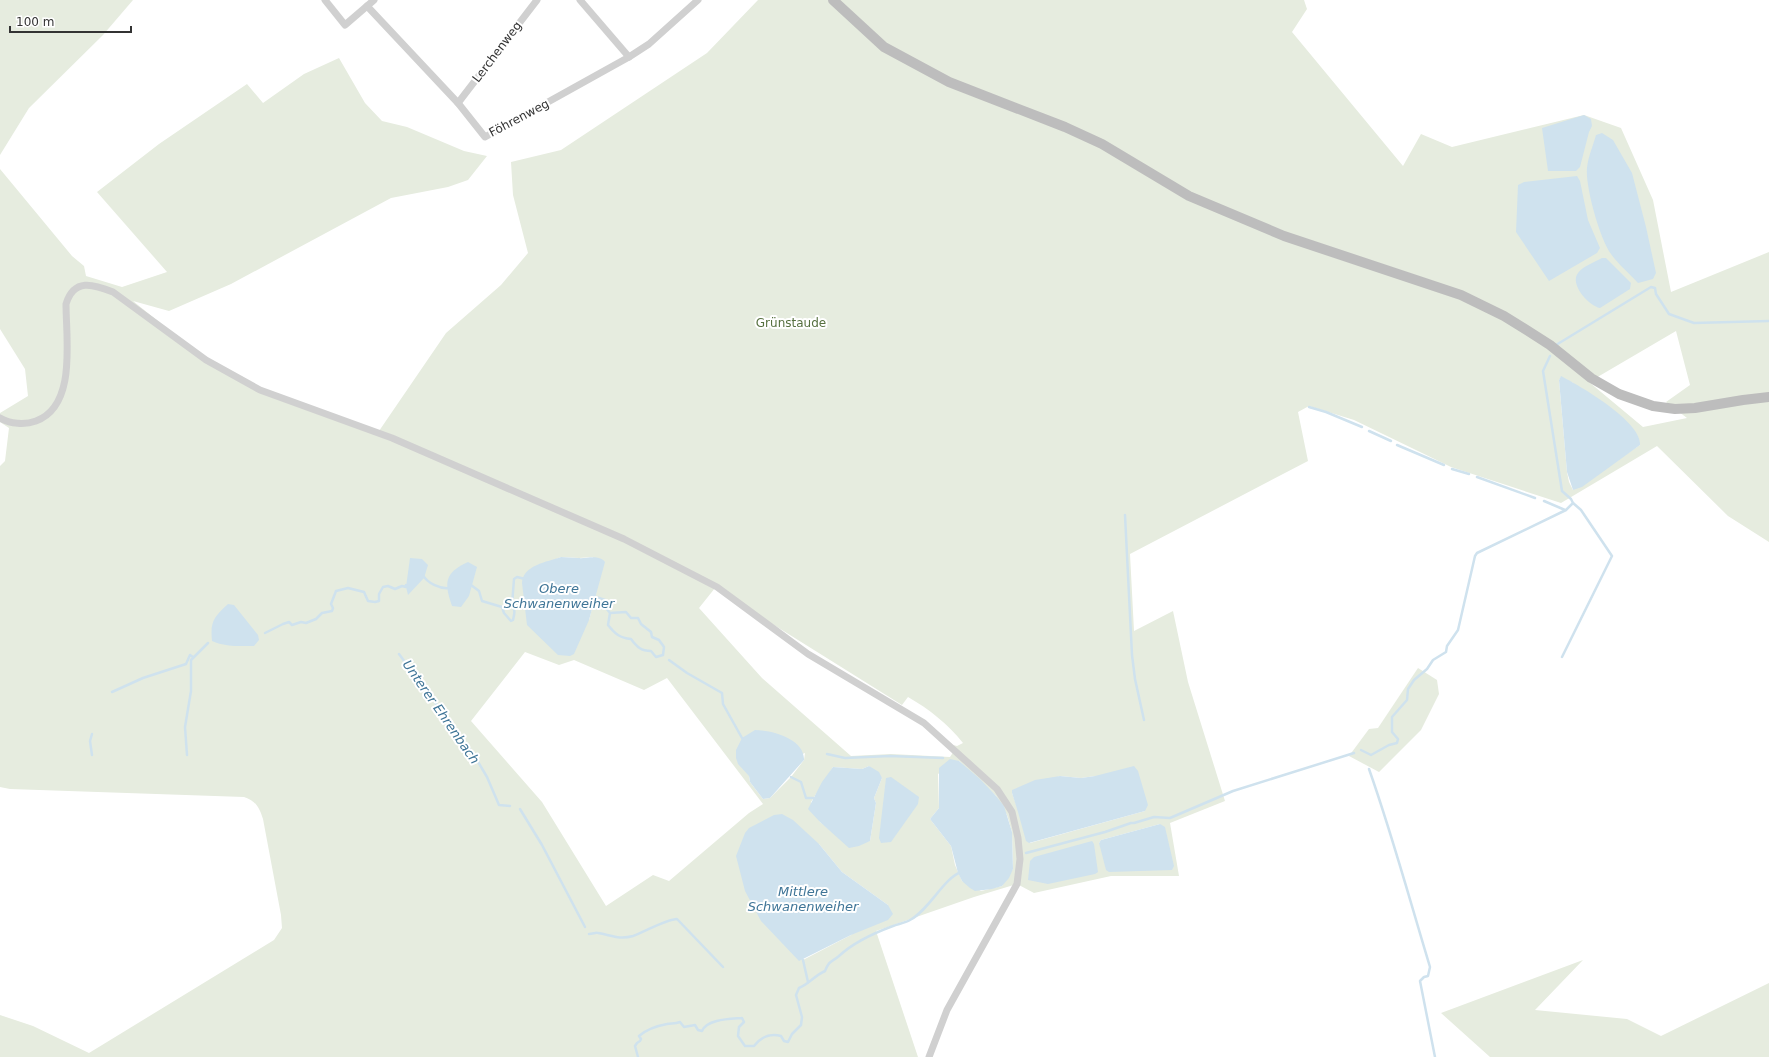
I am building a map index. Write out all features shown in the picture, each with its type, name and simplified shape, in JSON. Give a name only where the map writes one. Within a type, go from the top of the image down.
[{"type":"street","points":[[325,0],[345,25],[374,0]]},
{"type":"street","name":"Lerchenweg","points":[[458,103],[537,0]]},
{"type":"street","points":[[580,0],[629,57]]},
{"type":"street","name":"Föhrenweg","points":[[367,6],[458,103],[485,137],[629,57],[649,44],[696,0]]},
{"type":"street","points":[[833,0],[884,47],[949,82],[1066,127],[1102,144],[1189,196],[1284,236],[1461,295],[1504,316],[1525,329],[1550,345],[1592,378],[1619,394],[1653,406],[1676,409],[1695,408],[1769,397]]},
{"type":"street","points":[[1,418],[19,423],[34,422],[50,412],[57,405],[61,396],[66,375],[66,304],[69,294],[75,288],[84,285],[98,286],[114,292],[206,360],[260,390],[392,438],[624,539],[717,587],[808,654],[924,722],[997,789],[1004,798],[1012,812],[1015,822],[1020,859],[1017,884],[947,1010],[929,1057]]},
{"type":"green space","points":[[0,0],[133,0],[103,35],[29,108],[0,155]]},
{"type":"green space","name":"Grünstaude","points":[[758,0],[1304,0],[1307,9],[1292,32],[1403,166],[1421,134],[1452,147],[1584,115],[1621,128],[1653,200],[1671,292],[1769,252],[1769,542],[1728,516],[1657,446],[1561,503],[1451,467],[1354,420],[1309,406],[1298,412],[1308,461],[1130,554],[1134,631],[1173,611],[1188,682],[1225,801],[1170,823],[1179,876],[1111,876],[1034,893],[1017,884],[974,897],[876,931],[918,1057],[0,1057],[0,1015],[33,1026],[89,1053],[274,940],[282,928],[281,915],[263,819],[260,811],[251,800],[244,797],[10,789],[0,787],[0,466],[5,461],[9,428],[0,422],[0,413],[28,396],[25,369],[0,329],[0,169],[72,256],[84,266],[86,276],[122,287],[167,272],[97,192],[159,144],[247,84],[263,103],[304,74],[339,58],[365,103],[382,121],[407,127],[464,151],[487,156],[468,180],[448,187],[391,198],[231,284],[169,311],[133,301],[206,360],[260,390],[379,431],[446,333],[501,285],[528,253],[513,195],[511,162],[561,150],[707,53]],"holes":[[[1676,331],[1690,385],[1666,402],[1687,418],[1643,427],[1589,382]],[[1561,377],[1573,383],[1640,445],[1573,490],[1569,482],[1559,380]],[[561,557],[593,557],[595,597],[589,620],[549,562]],[[715,588],[902,705],[908,697],[945,723],[963,743],[957,746],[953,745],[956,748],[950,757],[891,754],[851,756],[762,678],[699,608]],[[525,652],[559,665],[574,660],[644,690],[667,678],[763,804],[749,813],[669,881],[653,875],[606,906],[542,802],[471,721]],[[805,753],[804,760],[791,777],[770,798],[763,799],[750,782],[749,776]],[[959,761],[996,796],[1007,815],[1012,832],[1013,869],[1002,886],[981,891],[962,881],[955,865],[951,846],[930,819],[939,808],[938,774]],[[869,766],[882,778],[874,798],[876,803],[870,841],[847,844],[820,822],[811,802],[833,767],[862,769]],[[1060,776],[1081,778],[1095,776],[1145,811],[1030,843],[1012,793]],[[1160,824],[1171,870],[1148,870],[1099,843],[1101,840]],[[819,844],[842,872],[888,905],[851,935],[803,960]]]},
{"type":"green space","points":[[1418,668],[1437,680],[1439,694],[1421,730],[1379,772],[1349,756],[1369,729],[1378,728]]},
{"type":"green space","points":[[1583,960],[1535,1010],[1627,1019],[1661,1036],[1769,983],[1769,1057],[1490,1057],[1441,1013]]},
{"type":"water","points":[[1584,115],[1591,119],[1592,126],[1580,167],[1576,171],[1548,171],[1542,128]]},
{"type":"water","points":[[1602,133],[1613,140],[1632,173],[1656,273],[1653,279],[1638,283],[1611,254],[1602,237],[1588,187],[1587,168],[1589,156],[1596,135]]},
{"type":"water","points":[[1577,176],[1580,181],[1588,220],[1600,248],[1597,253],[1549,281],[1516,232],[1518,185],[1524,182]]},
{"type":"water","points":[[1602,258],[1606,258],[1631,283],[1630,289],[1600,308],[1591,303],[1582,294],[1576,283],[1576,278],[1578,273],[1583,268]]},
{"type":"water","points":[[1561,376],[1595,396],[1620,415],[1638,436],[1640,445],[1582,487],[1573,490],[1567,472],[1559,380]]},
{"type":"water","name":"Obere Schwanenweiher","points":[[561,557],[596,557],[605,562],[589,620],[574,654],[570,656],[558,655],[527,625],[522,583],[523,577],[531,568]]},
{"type":"water","points":[[410,558],[422,559],[428,565],[424,578],[408,595],[406,587]]},
{"type":"water","name":"Obere Schwanenweiher","points":[[468,562],[477,567],[469,596],[461,607],[452,606],[447,585],[448,580],[454,570]]},
{"type":"water","points":[[228,604],[234,605],[258,635],[259,640],[254,646],[227,645],[212,641],[212,624],[219,612]]},
{"type":"water","points":[[755,730],[762,730],[786,737],[799,746],[803,753],[804,760],[770,798],[763,799],[750,782],[749,776],[738,764],[736,758],[736,750],[742,738]]},
{"type":"water","points":[[950,759],[959,761],[980,779],[1004,806],[1012,832],[1013,869],[1009,878],[1002,886],[975,891],[962,881],[958,873],[951,846],[930,819],[939,808],[939,768]]},
{"type":"water","name":"Mittlere Schwanenweiher","points":[[869,766],[879,772],[882,778],[874,798],[876,803],[870,841],[859,846],[849,848],[808,809],[822,782],[833,767],[862,769]]},
{"type":"water","points":[[1134,766],[1138,771],[1148,805],[1145,811],[1029,843],[1026,841],[1012,790],[1035,780],[1060,776],[1081,778]]},
{"type":"water","points":[[891,777],[919,797],[918,804],[891,842],[881,843],[879,838],[886,778]]},
{"type":"water","name":"Mittlere Schwanenweiher","points":[[782,814],[793,820],[819,844],[842,872],[888,905],[893,914],[888,920],[851,935],[799,961],[761,921],[745,891],[736,856],[745,833],[749,828],[774,815]]},
{"type":"water","points":[[1160,824],[1165,827],[1174,866],[1172,870],[1109,872],[1106,870],[1099,843],[1101,840]]},
{"type":"water","points":[[1092,841],[1094,844],[1098,872],[1095,874],[1048,884],[1028,880],[1030,861],[1034,857]]},
{"type":"waterway","points":[[1556,345],[1651,287],[1655,288],[1656,294],[1669,314],[1694,323],[1769,321]]},
{"type":"waterway","points":[[1361,750],[1371,755],[1389,745],[1397,743],[1398,739],[1392,732],[1392,717],[1407,700],[1408,689],[1414,680],[1427,669],[1433,660],[1446,652],[1447,646],[1458,630],[1475,556],[1477,553],[1566,510],[1573,503],[1571,499],[1562,491],[1543,371],[1550,356]]},
{"type":"waterway","points":[[1309,407],[1326,412],[1362,427]]},
{"type":"waterway","points":[[1369,431],[1391,441]]},
{"type":"waterway","points":[[1397,445],[1444,465]]},
{"type":"waterway","points":[[1452,469],[1469,474]]},
{"type":"waterway","points":[[1477,477],[1535,498]]},
{"type":"waterway","points":[[1544,501],[1565,510]]},
{"type":"waterway","points":[[1562,657],[1612,556],[1581,510],[1573,503]]},
{"type":"waterway","points":[[1125,515],[1132,655],[1135,679],[1144,720]]},
{"type":"waterway","points":[[423,575],[427,581],[434,585],[442,588],[449,588]]},
{"type":"waterway","points":[[468,586],[471,585],[479,591],[482,601],[502,607],[504,613],[511,621],[513,620],[514,612],[512,605],[514,579],[517,577],[525,579]]},
{"type":"waterway","points":[[265,633],[289,622],[292,625],[301,622],[306,623],[316,619],[322,613],[332,611],[333,608],[331,604],[336,591],[348,588],[364,592],[368,601],[375,602],[379,601],[379,594],[383,587],[388,586],[395,589],[402,586],[406,587],[406,585]]},
{"type":"waterway","points":[[593,596],[605,600],[606,608],[610,613],[626,612],[631,618],[638,618],[641,624],[651,632],[652,637],[659,640],[664,647],[663,655],[656,657],[651,651],[640,648],[631,639],[621,637],[615,633],[608,625],[610,613]]},
{"type":"waterway","points":[[187,755],[185,727],[191,691],[191,660],[208,643]]},
{"type":"waterway","name":"Unterer Ehrenbach","points":[[399,654],[474,755],[487,777],[499,805],[510,806]]},
{"type":"waterway","points":[[112,692],[143,678],[186,664],[190,655],[193,657]]},
{"type":"waterway","points":[[669,660],[687,673],[722,693],[723,704],[742,738]]},
{"type":"waterway","points":[[92,734],[90,741],[92,755]]},
{"type":"waterway","points":[[1026,853],[1154,817],[1170,818],[1233,791],[1354,753]]},
{"type":"waterway","points":[[827,754],[845,758],[890,756],[943,758]]},
{"type":"waterway","points":[[1369,769],[1430,967],[1428,976],[1424,977],[1420,981],[1435,1057]]},
{"type":"waterway","points":[[791,777],[801,782],[806,798],[813,798]]},
{"type":"waterway","name":"Unterer Ehrenbach","points":[[520,809],[542,845],[585,927]]},
{"type":"waterway","points":[[638,1057],[635,1046],[641,1039],[639,1036],[645,1031],[655,1027],[680,1022],[684,1027],[695,1025],[698,1030],[702,1031],[705,1027],[714,1022],[725,1019],[742,1018],[744,1022],[739,1027],[738,1036],[745,1046],[754,1046],[760,1040],[769,1035],[781,1036],[784,1041],[788,1042],[792,1034],[801,1025],[802,1017],[796,995],[799,988],[825,971],[831,962],[851,946],[864,938],[908,921],[917,915],[955,875],[961,872]]},
{"type":"waterway","points":[[589,934],[597,933],[628,937],[667,921],[677,919],[723,967]]},
{"type":"waterway","points":[[803,960],[808,982]]}]
